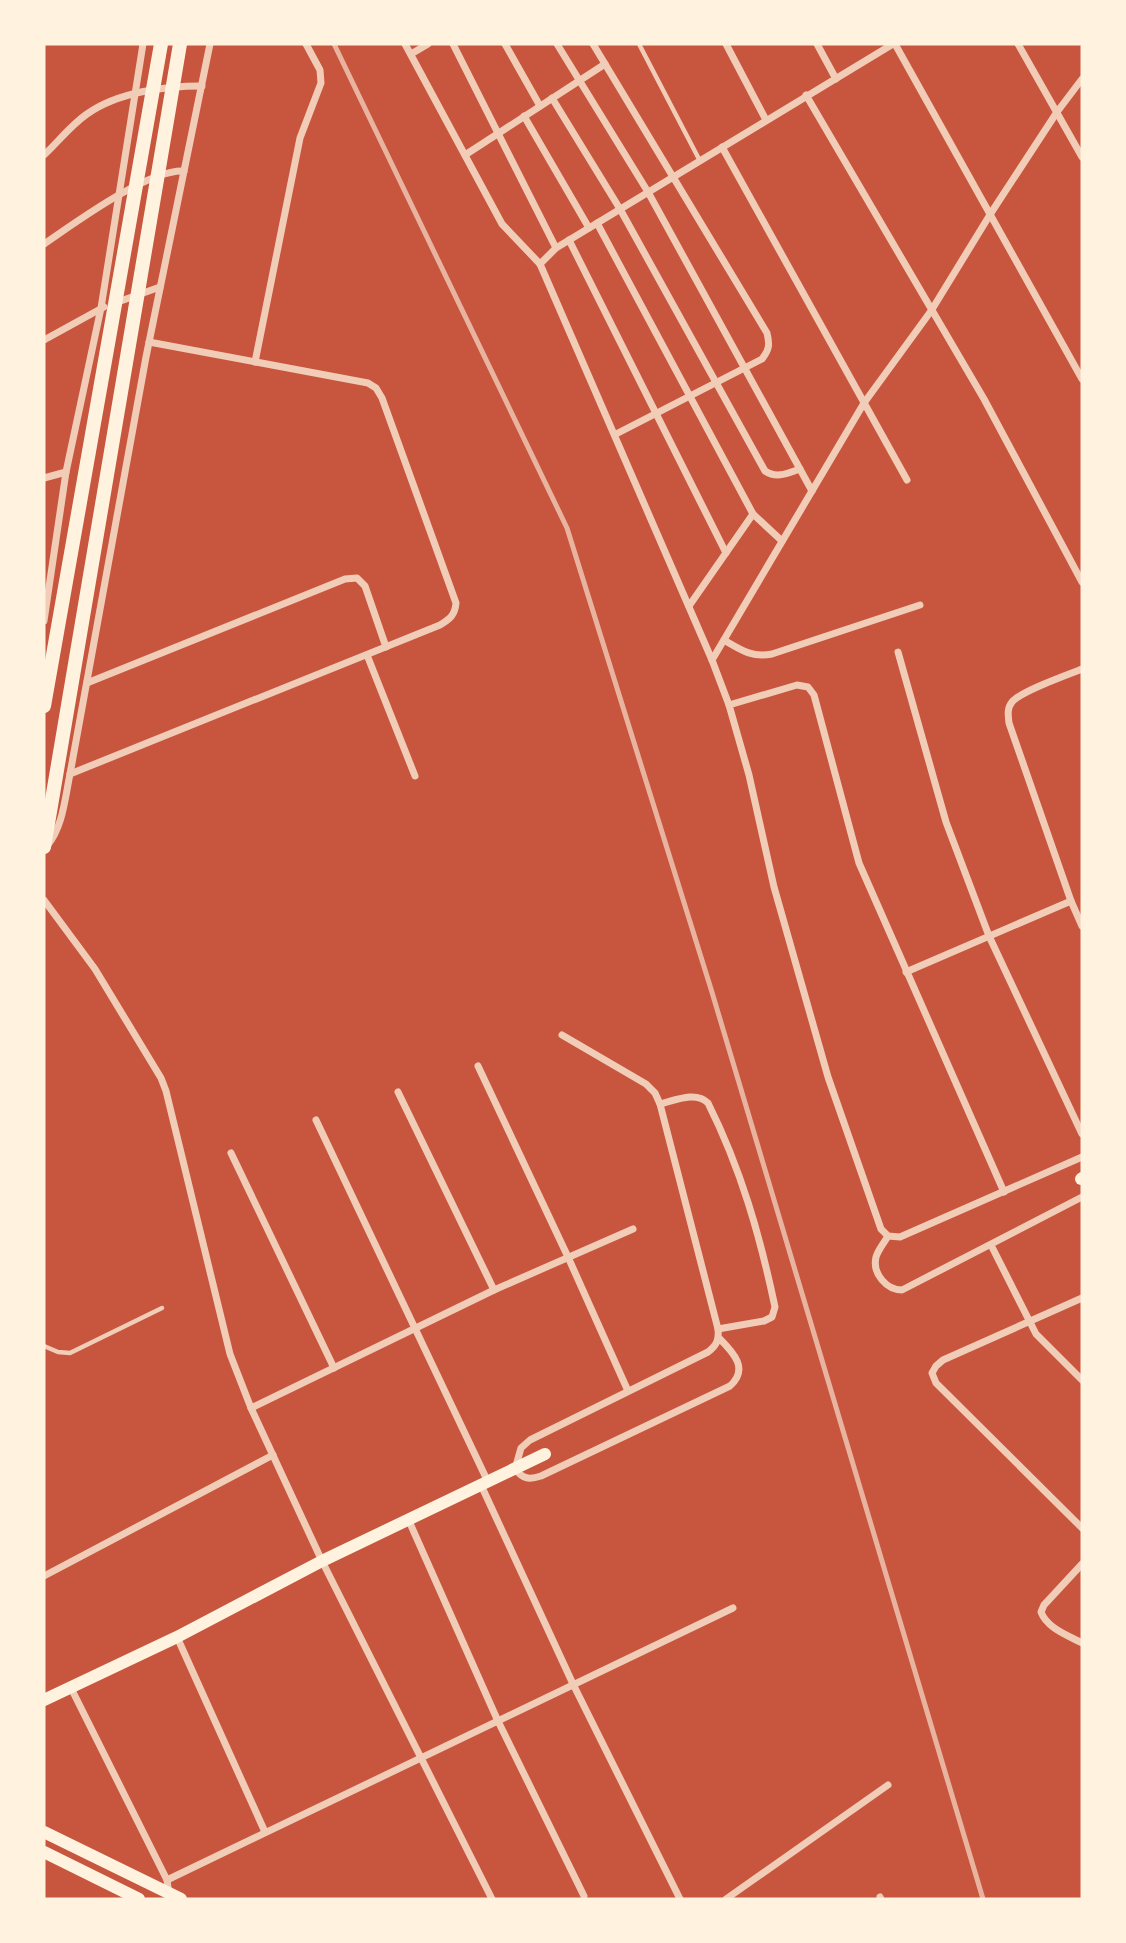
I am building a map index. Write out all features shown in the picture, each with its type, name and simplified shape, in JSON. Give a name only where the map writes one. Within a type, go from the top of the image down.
[{"type":"main road","points":[[44,706],[161,44]]},
{"type":"main road","points":[[44,848],[180,44]]},
{"type":"main road","points":[[44,1700],[177,1637],[323,1560],[545,1454]]},
{"type":"main road","points":[[44,1832],[173,1897]]},
{"type":"main road","points":[[44,1852],[139,1899]]},
{"type":"street","points":[[44,621],[66,472],[102,307],[143,44]]},
{"type":"street","points":[[44,848],[58,828],[70,774],[149,342],[210,44]]},
{"type":"street","points":[[256,362],[300,138],[321,83],[320,70],[306,44]]},
{"type":"street","points":[[405,44],[502,224],[540,264],[712,660],[729,705],[749,775],[774,887],[828,1077],[881,1228],[888,1236],[900,1237],[1082,1157]]},
{"type":"street","points":[[411,54],[428,44]]},
{"type":"street","points":[[453,44],[556,248]]},
{"type":"street","points":[[505,44],[540,106]]},
{"type":"street","points":[[557,44],[648,191],[812,491]]},
{"type":"street","points":[[593,44],[769,343],[768,351],[762,359],[616,434]]},
{"type":"street","points":[[726,44],[766,120]]},
{"type":"street","points":[[817,44],[836,79]]},
{"type":"street","points":[[540,264],[556,248],[894,44],[1082,379]]},
{"type":"street","points":[[1018,44],[1082,157]]},
{"type":"street","points":[[465,155],[605,64]]},
{"type":"street","points":[[712,660],[864,403],[931,311],[991,213],[1057,112],[1082,79]]},
{"type":"street","points":[[44,155],[85,116],[108,103],[134,95],[184,86],[202,86]]},
{"type":"street","points":[[806,95],[984,399],[1082,582]]},
{"type":"street","points":[[552,98],[620,209],[765,471],[772,476],[780,476],[800,469]]},
{"type":"street","points":[[524,116],[589,228]]},
{"type":"street","points":[[722,147],[907,480]]},
{"type":"street","points":[[44,244],[118,195],[168,173],[184,171]]},
{"type":"street","points":[[597,223],[753,514],[782,541]]},
{"type":"street","points":[[569,240],[726,553]]},
{"type":"street","points":[[44,340],[102,307],[160,287]]},
{"type":"street","points":[[70,774],[440,625],[455,612],[456,603],[382,398],[376,388],[368,383],[149,342]]},
{"type":"street","points":[[44,478],[66,472]]},
{"type":"street","points":[[689,606],[753,514]]},
{"type":"street","points":[[87,684],[345,579],[357,579],[365,586],[386,647]]},
{"type":"street","points":[[724,640],[748,654],[759,657],[920,605]]},
{"type":"street","points":[[898,652],[946,822],[989,936],[1082,1134]]},
{"type":"street","points":[[368,655],[415,776]]},
{"type":"street","points":[[1082,668],[1022,694],[1012,701],[1008,712],[1009,723],[1082,926]]},
{"type":"street","points":[[729,705],[797,685],[808,687],[814,695],[853,846],[1003,1192]]},
{"type":"street","points":[[44,900],[99,975],[166,1091],[225,1340],[251,1408],[323,1560],[492,1899]]},
{"type":"street","points":[[906,972],[1071,901]]},
{"type":"street","points":[[562,1035],[646,1084],[655,1093],[719,1338],[716,1346],[708,1352],[530,1440],[521,1448],[515,1469],[521,1477],[531,1479],[541,1476],[730,1386],[738,1379],[740,1371],[733,1353],[719,1338]]},
{"type":"street","points":[[478,1066],[628,1391]]},
{"type":"street","points":[[398,1092],[494,1290]]},
{"type":"street","points":[[660,1104],[694,1096],[703,1098],[708,1103],[731,1150],[760,1238],[775,1307],[772,1317],[764,1321],[718,1329]]},
{"type":"street","points":[[316,1120],[415,1328],[573,1684],[680,1899]]},
{"type":"street","points":[[231,1153],[334,1368]]},
{"type":"street","points":[[888,1236],[876,1257],[876,1266],[884,1283],[892,1290],[902,1290],[1082,1198]]},
{"type":"street","points":[[251,1408],[494,1290],[633,1229]]},
{"type":"street","points":[[991,1245],[1029,1324],[1045,1344],[1082,1380]]},
{"type":"street","points":[[1082,1298],[1029,1324],[943,1360],[932,1373],[936,1383],[1082,1528]]},
{"type":"street","points":[[44,1576],[273,1455]]},
{"type":"street","points":[[409,1521],[498,1719],[584,1896]]},
{"type":"street","points":[[1082,1564],[1044,1605],[1041,1612],[1051,1626],[1082,1643]]},
{"type":"street","points":[[167,1880],[420,1756],[733,1608]]},
{"type":"street","points":[[177,1637],[265,1832]]},
{"type":"street","points":[[71,1688],[173,1897]]},
{"type":"street","points":[[726,1899],[888,1785]]},
{"type":"lane","points":[[639,44],[700,161]]},
{"type":"lane","points":[[44,1346],[58,1352],[70,1353],[162,1308]]},
{"type":"railway","points":[[334,44],[567,528],[711,989],[983,1899]]}]
